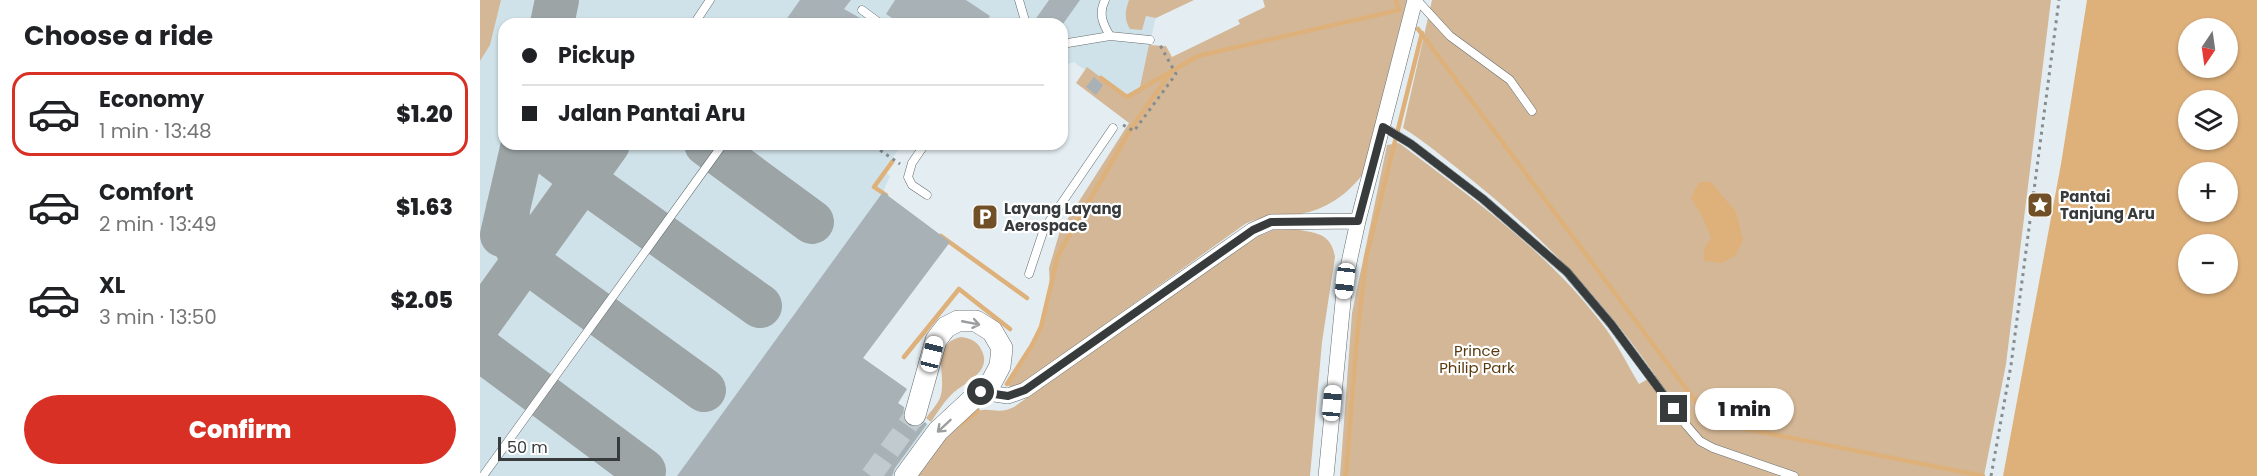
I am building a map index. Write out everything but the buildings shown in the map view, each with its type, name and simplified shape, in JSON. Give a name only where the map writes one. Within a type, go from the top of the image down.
[{"type":"main road","points":[[905,476],[938,430],[992,381],[1000,366],[1002,348],[992,331],[976,321],[958,321],[946,327],[936,340],[915,415]]},
{"type":"street","points":[[1326,476],[1345,281],[1358,221],[1416,0]]},
{"type":"street","points":[[981,392],[1008,396],[1025,390],[1253,230],[1271,222],[1358,221]]},
{"type":"lane","points":[[699,18],[710,0]]},
{"type":"lane","points":[[1019,0],[1024,18]]},
{"type":"lane","points":[[1105,0],[1102,22],[1110,36]]},
{"type":"lane","points":[[1416,0],[1450,36],[1510,80],[1532,111]]},
{"type":"lane","points":[[862,10],[873,18]]},
{"type":"lane","points":[[1068,43],[1110,36],[1154,39]]},
{"type":"lane","points":[[1383,127],[1411,144],[1483,199],[1567,272],[1611,324],[1700,441],[1713,448],[1794,476]]},
{"type":"lane","points":[[1029,274],[1044,230],[1113,128]]},
{"type":"lane","points":[[483,476],[719,150]]},
{"type":"lane","points":[[921,150],[909,170],[908,177],[912,185],[927,195]]},
{"type":"path","points":[[1991,476],[2016,330],[2059,0]]},
{"type":"path","points":[[1129,127],[1134,131],[1176,74],[1154,39]]},
{"type":"path","points":[[880,150],[909,170]]},
{"type":"shaded area","points":[[480,0],[1160,0],[1133,115],[1082,76],[1085,70],[1074,62],[1068,64],[1068,18],[498,18],[498,150],[898,150],[883,170],[890,176],[883,192],[950,242],[863,358],[907,389],[898,403],[934,429],[900,476],[480,476]]},
{"type":"shaded area","points":[[2087,0],[2257,0],[2257,476],[2003,476],[2061,164]]},
{"type":"shaded area","points":[[1699,182],[1711,182],[1736,212],[1743,240],[1736,255],[1722,263],[1704,261],[1704,249],[1711,238],[1691,198]]},
{"type":"green space","points":[[480,0],[501,0],[490,45],[480,61]]},
{"type":"green space","points":[[1129,0],[1194,0],[1156,18],[1146,16],[1142,30],[1130,29],[1128,25],[1126,15]]},
{"type":"green space","points":[[1263,0],[1407,0],[1362,175],[1343,195],[1318,209],[1300,214],[1258,219],[1245,224],[1026,381],[1011,388],[1007,384],[1041,327],[1050,288],[1049,268],[1060,231],[1129,123],[1076,83],[1087,67],[1127,97],[1139,91],[1149,45],[1166,46],[1172,57],[1240,24],[1238,20],[1265,7]]},
{"type":"green space","name":"Prince Philip Park","points":[[1432,0],[2051,0],[2006,364],[1984,476],[1340,476],[1352,313],[1387,145],[1399,143],[1481,205],[1558,273],[1603,325],[1639,384],[1655,375],[1590,292],[1542,242],[1490,195],[1403,128]]},
{"type":"green space","points":[[1294,229],[1315,233],[1326,238],[1335,257],[1322,342],[1310,476],[916,476],[944,440],[970,415],[983,410],[1004,410],[1014,407],[1250,240],[1273,230]]},
{"type":"green space","points":[[961,337],[977,344],[984,357],[984,364],[976,376],[948,398],[931,422],[926,418],[940,398],[942,389],[942,354],[951,341]]},
{"type":"waterway","points":[[1101,78],[1127,97],[1198,56],[1399,10],[1396,0]]},
{"type":"waterway","points":[[1418,29],[1711,422],[1983,476]]},
{"type":"waterway","points":[[1346,476],[1366,258],[1422,33]]},
{"type":"waterway","points":[[1007,384],[1041,327],[1058,255],[1132,127],[1171,72]]},
{"type":"waterway","points":[[886,195],[874,187],[892,162]]},
{"type":"waterway","points":[[941,236],[1027,298]]},
{"type":"waterway","points":[[904,357],[959,289],[1010,329]]},
{"type":"waterway","points":[[958,426],[978,411]]},
{"type":"taxiway","points":[[553,18],[557,0]]},
{"type":"taxiway","points":[[502,235],[522,150]]},
{"type":"taxiway","points":[[547,150],[582,179],[760,306]]},
{"type":"taxiway","points":[[480,322],[604,150]]},
{"type":"taxiway","points":[[714,150],[812,222]]},
{"type":"taxiway","points":[[508,208],[511,235],[525,260],[704,390]]},
{"type":"taxiway","points":[[480,349],[644,471]]},
{"type":"tunnel","points":[[871,476],[915,415]]},
{"type":"place","name":"Pantai Tanjung Aru","points":[[2040,205]]},
{"type":"place","name":"Layang Layang Aerospace","points":[[985,217]]},
{"type":"route","points":[[981,392],[1008,396],[1025,390],[1253,230],[1271,222],[1358,221],[1383,127],[1411,144],[1483,199],[1567,272],[1611,324],[1674,409]]}]
